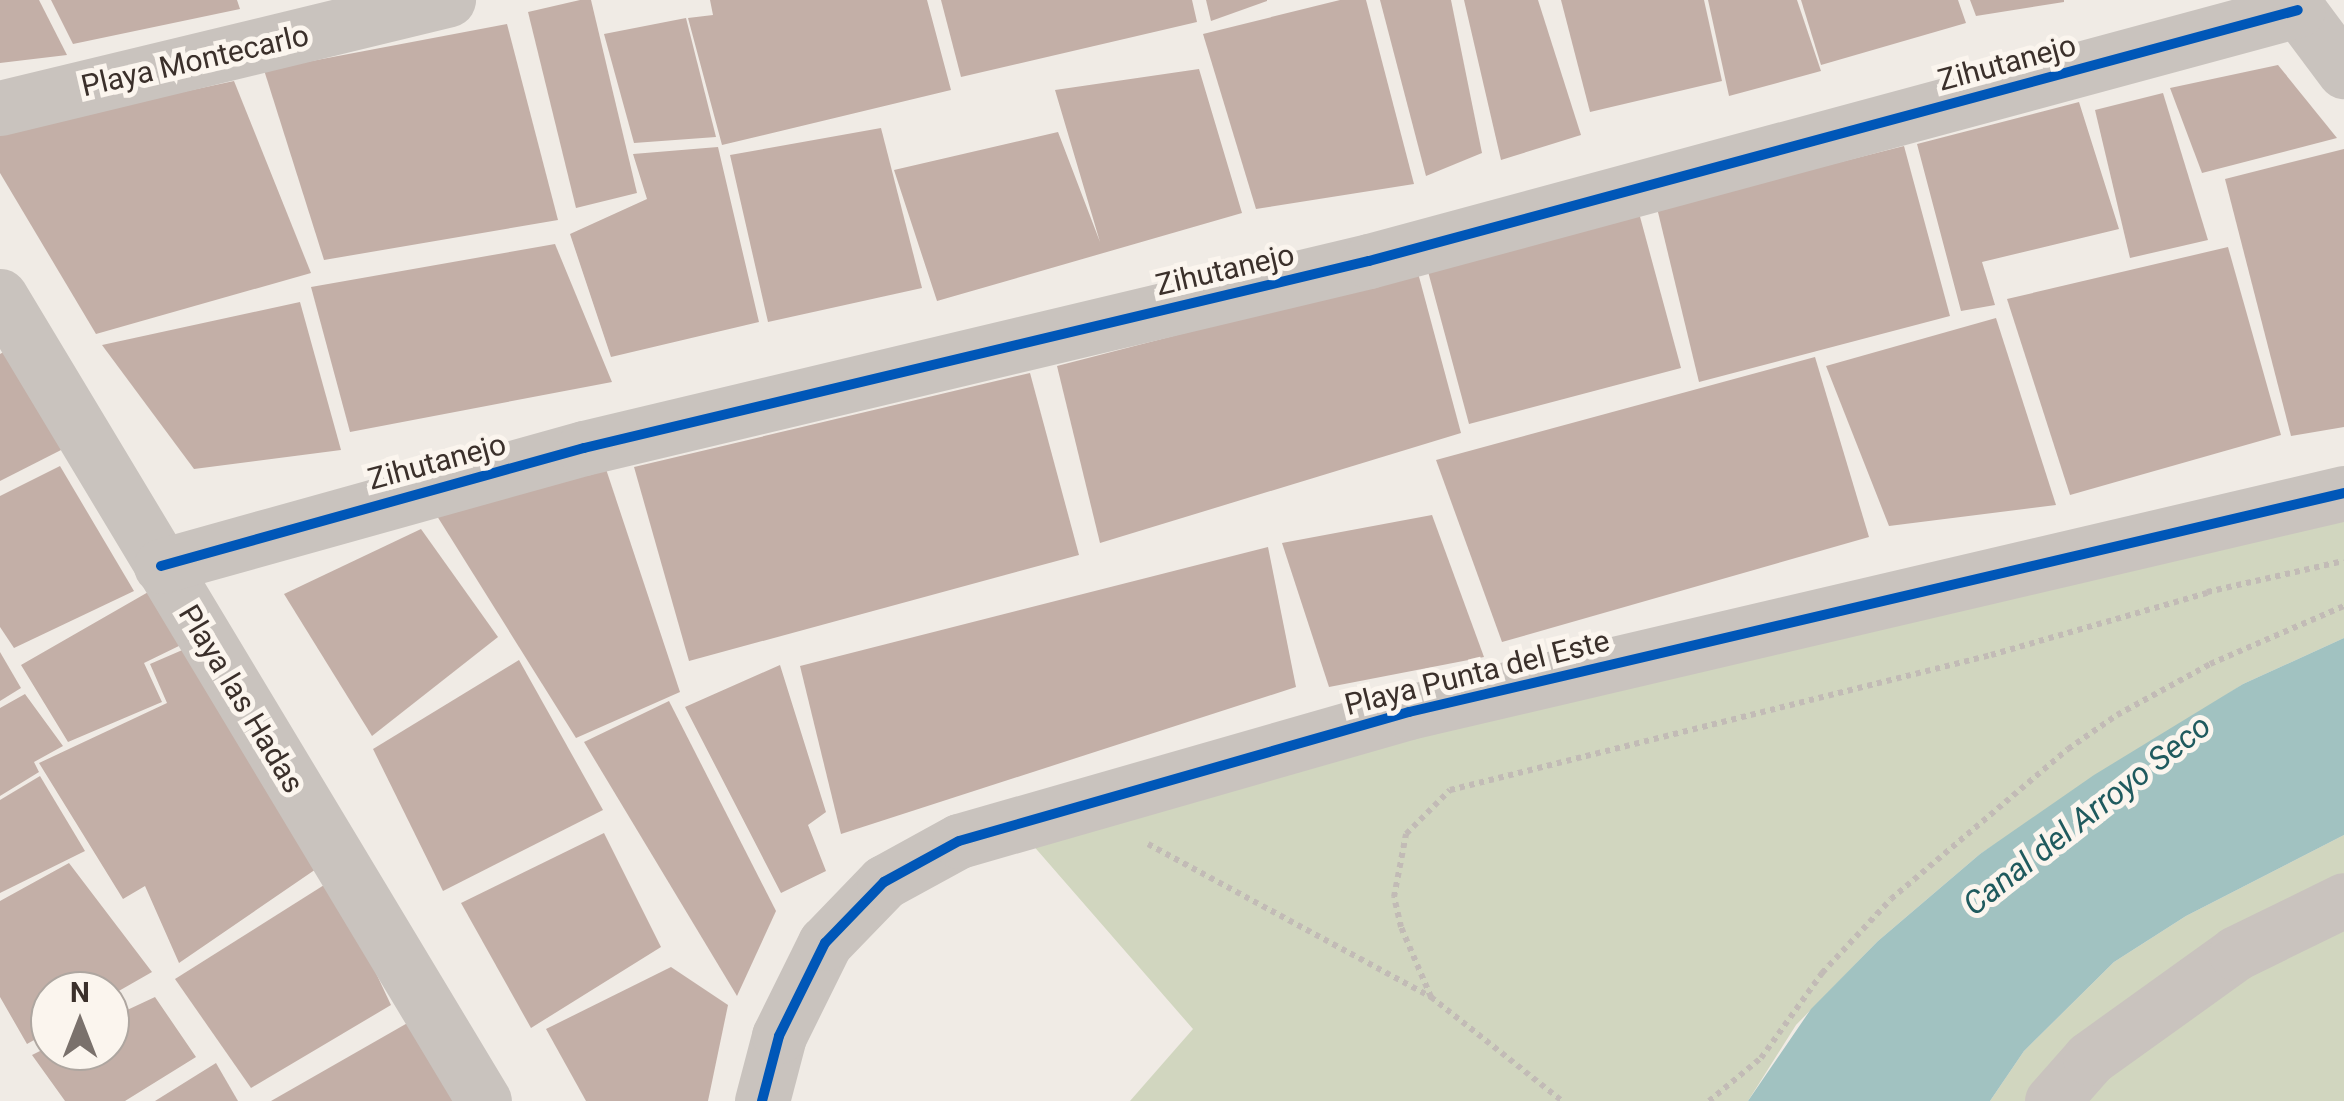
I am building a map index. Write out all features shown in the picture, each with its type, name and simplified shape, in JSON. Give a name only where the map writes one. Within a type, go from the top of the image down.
[{"type":"street","name":"Playa Montecarlo","points":[[0,108],[448,0]]},
{"type":"street","points":[[2294,5],[2344,71]]},
{"type":"street","name":"Zihutanejo","points":[[160,566],[584,448],[1369,262],[2294,5]]},
{"type":"street","name":"Playa las Hadas","points":[[5,317],[484,1101]]},
{"type":"street","name":"Playa Punta del Este","points":[[762,1101],[779,1036],[825,943],[884,882],[959,841],[1409,712],[2344,493]]},
{"type":"street","points":[[2052,1101],[2090,1058],[2236,953],[2344,900]]},
{"type":"path","points":[[1431,997],[1400,927],[1394,897],[1406,834],[1450,790],[1990,655],[2207,593]]},
{"type":"path","points":[[1709,1101],[1761,1058],[1814,984],[1890,898],[2068,749],[2117,715],[2210,664],[2344,606]]},
{"type":"path","points":[[1081,808],[1431,997],[1562,1101]]},
{"type":"green space","points":[[2344,496],[2344,638],[2243,684],[1980,854],[1878,941],[1796,1025],[1748,1101],[1130,1101],[1193,1029],[1031,843],[1147,805]]},
{"type":"green space","points":[[2344,835],[2344,1101],[1990,1101],[2024,1051],[2114,962],[2186,916]]},
{"type":"water","name":"Canal del Arroyo Seco","points":[[2344,638],[2344,835],[2186,916],[2114,962],[2024,1051],[1990,1101],[1748,1101],[1811,1009],[1878,941],[1980,854],[2094,775],[2243,684]]},
{"type":"building","points":[[0,0],[39,0],[67,55],[0,63]]},
{"type":"building","points":[[51,0],[237,0],[240,9],[73,44]]},
{"type":"building","points":[[591,0],[637,193],[576,208],[528,12]]},
{"type":"building","points":[[710,0],[927,0],[951,90],[722,145],[688,18],[713,15]]},
{"type":"building","points":[[941,0],[1192,0],[1197,22],[961,77]]},
{"type":"building","points":[[1206,0],[1267,0],[1267,1],[1211,21]]},
{"type":"building","points":[[1340,0],[1366,0],[1414,184],[1256,209],[1203,34]]},
{"type":"building","points":[[1380,0],[1451,0],[1482,153],[1426,176]]},
{"type":"building","points":[[1464,0],[1538,0],[1581,135],[1501,160]]},
{"type":"building","points":[[1561,0],[1704,0],[1722,81],[1590,112]]},
{"type":"building","points":[[1708,0],[1797,0],[1821,71],[1729,96]]},
{"type":"building","points":[[1801,0],[1958,0],[1966,23],[1821,65]]},
{"type":"building","points":[[1970,0],[2064,0],[2064,2],[1976,16]]},
{"type":"building","points":[[686,18],[716,137],[634,143],[604,34]]},
{"type":"building","points":[[507,24],[558,220],[324,260],[264,70]]},
{"type":"building","points":[[2278,65],[2337,138],[2202,173],[2170,88]]},
{"type":"building","points":[[1199,69],[1242,213],[937,301],[894,170],[1058,132],[1100,242],[1055,90]]},
{"type":"building","points":[[234,81],[311,273],[96,334],[0,173],[0,131]]},
{"type":"building","points":[[2163,93],[2208,240],[2130,258],[2095,110]]},
{"type":"building","points":[[2079,102],[2119,229],[1982,262],[1995,305],[1961,311],[1917,144]]},
{"type":"building","points":[[881,128],[922,288],[768,322],[730,155]]},
{"type":"building","points":[[1904,146],[1950,316],[1699,382],[1657,208]]},
{"type":"building","points":[[718,147],[759,322],[611,357],[570,234],[647,199],[633,154]]},
{"type":"building","points":[[2344,149],[2344,427],[2291,436],[2225,179]]},
{"type":"building","points":[[1639,213],[1681,368],[1469,424],[1426,264]]},
{"type":"building","points":[[555,244],[612,382],[350,432],[311,287]]},
{"type":"building","points":[[2228,247],[2281,435],[2070,495],[2007,299]]},
{"type":"building","points":[[1418,273],[1461,433],[1100,543],[1057,366]]},
{"type":"building","points":[[300,302],[341,450],[194,469],[102,345]]},
{"type":"building","points":[[1996,318],[2056,505],[1889,526],[1826,366]]},
{"type":"building","points":[[7,350],[65,448],[0,481],[0,354]]},
{"type":"building","points":[[1815,357],[1869,537],[1502,642],[1436,460]]},
{"type":"building","points":[[1030,373],[1079,555],[689,661],[634,467]]},
{"type":"building","points":[[60,466],[134,591],[14,648],[0,627],[0,496]]},
{"type":"building","points":[[605,466],[680,692],[576,738],[437,516]]},
{"type":"building","points":[[1432,515],[1484,657],[1329,687],[1282,543]]},
{"type":"building","points":[[421,529],[498,637],[372,736],[284,594]]},
{"type":"building","points":[[1268,547],[1296,687],[841,834],[800,666]]},
{"type":"building","points":[[150,591],[183,644],[144,663],[162,702],[68,742],[21,665]]},
{"type":"building","points":[[187,648],[319,867],[179,963],[145,886],[123,899],[39,763],[167,703],[150,664]]},
{"type":"building","points":[[0,652],[21,688],[0,701]]},
{"type":"building","points":[[519,660],[603,810],[443,891],[373,749]]},
{"type":"building","points":[[780,665],[826,812],[808,825],[826,871],[781,893],[685,707]]},
{"type":"building","points":[[25,694],[63,746],[34,762],[39,772],[0,796],[0,708]]},
{"type":"building","points":[[669,701],[776,911],[737,996],[584,742]]},
{"type":"building","points":[[40,776],[85,851],[0,893],[0,800]]},
{"type":"building","points":[[604,833],[661,947],[531,1028],[461,903]]},
{"type":"building","points":[[69,863],[152,972],[130,985],[130,971],[30,971],[27,1044],[0,997],[0,901]]},
{"type":"building","points":[[332,880],[391,1005],[251,1088],[175,979]]},
{"type":"building","points":[[671,967],[728,1005],[708,1101],[586,1101],[546,1029]]},
{"type":"building","points":[[155,997],[196,1057],[125,1101],[65,1101],[43,1071],[130,1071],[130,1009]]},
{"type":"building","points":[[411,1021],[466,1101],[271,1101]]},
{"type":"building","points":[[216,1063],[238,1101],[155,1101]]},
{"type":"cycle path","points":[[161,566],[584,448],[1369,261],[2298,10]]},
{"type":"cycle path","points":[[762,1101],[779,1036],[825,943],[884,882],[959,841],[1409,712],[2344,493]]}]
